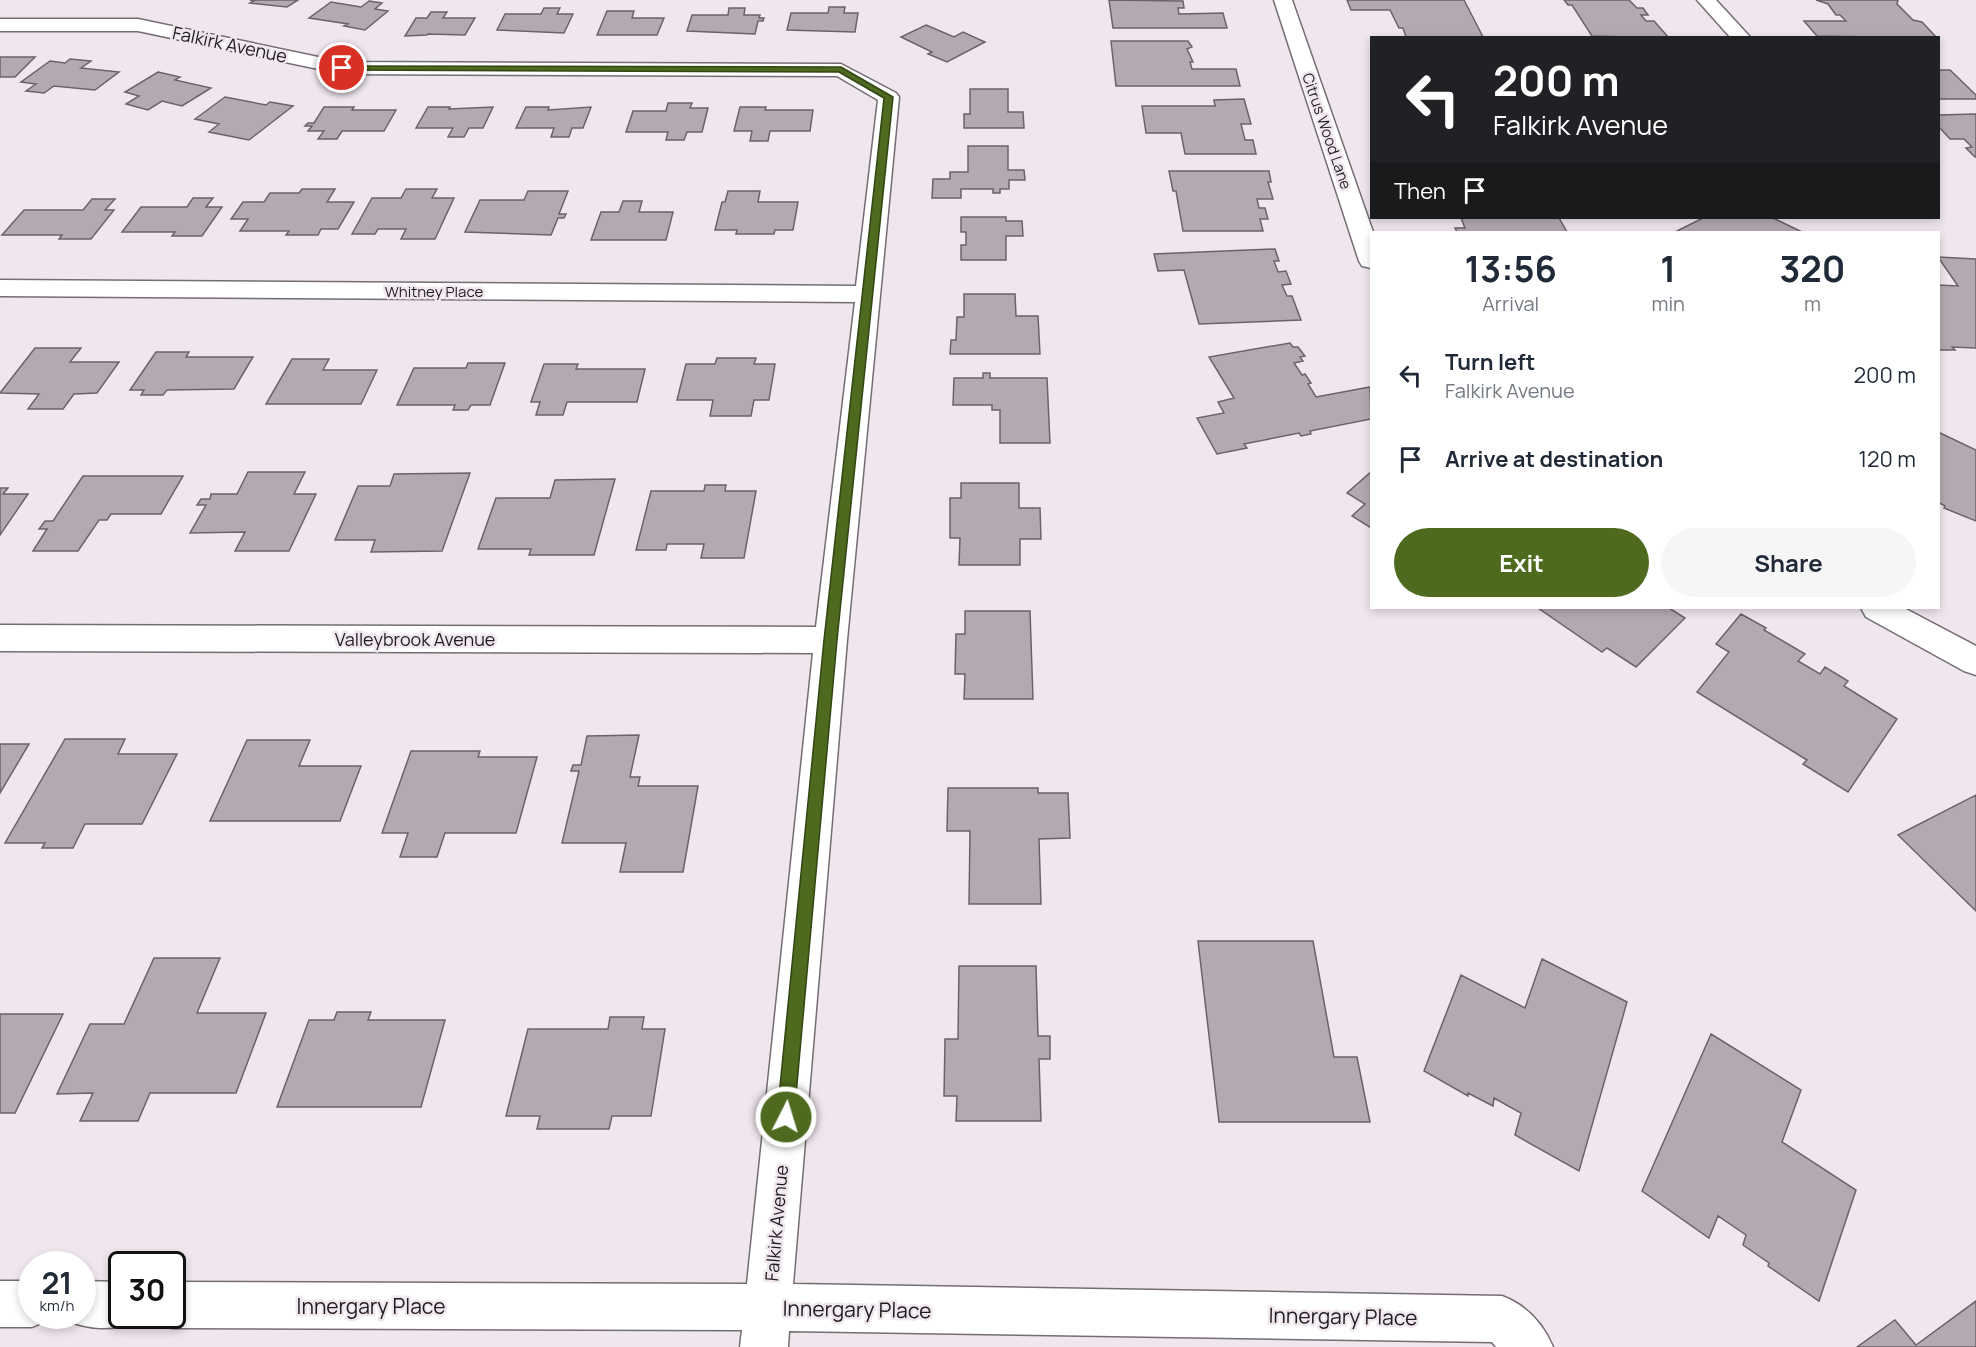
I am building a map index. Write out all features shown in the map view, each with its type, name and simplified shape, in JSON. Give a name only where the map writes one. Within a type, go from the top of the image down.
[{"type":"street","name":"Citrus Wood Lane","points":[[1283,0],[1370,258]]},
{"type":"street","points":[[1706,0],[1740,36]]},
{"type":"street","name":"Falkirk Avenue","points":[[0,25],[138,25],[342,68],[841,70],[889,97],[831,640],[766,1327]]},
{"type":"street","name":"Whitney Place","points":[[0,288],[868,294]]},
{"type":"street","points":[[1879,609],[1976,662]]},
{"type":"street","name":"Valleybrook Avenue","points":[[0,638],[831,640]]},
{"type":"street","points":[[0,1304],[18,1304]]},
{"type":"street","name":"Innergary Place","points":[[186,1306],[766,1327],[1502,1318],[1529,1347]]},
{"type":"building","points":[[250,0],[298,0],[287,7],[250,3],[254,1]]},
{"type":"building","points":[[1109,0],[1183,1],[1184,8],[1178,8],[1179,14],[1223,13],[1227,28],[1113,28]]},
{"type":"building","points":[[1347,0],[1464,0],[1482,36],[1406,36],[1403,28],[1399,28],[1390,10],[1351,10]]},
{"type":"building","points":[[1564,0],[1629,0],[1637,8],[1643,8],[1648,15],[1641,15],[1646,21],[1654,21],[1667,36],[1592,36],[1572,5],[1568,5]]},
{"type":"building","points":[[1816,0],[1898,0],[1897,4],[1913,20],[1922,22],[1935,36],[1817,36],[1804,21],[1846,21],[1840,15],[1836,15],[1828,4]]},
{"type":"building","points":[[369,1],[382,3],[375,9],[388,11],[365,30],[344,26],[348,24],[309,18],[331,2],[361,7]]},
{"type":"building","points":[[829,7],[845,7],[844,13],[858,13],[855,32],[787,30],[791,13],[828,13]]},
{"type":"building","points":[[544,8],[560,8],[557,14],[573,14],[564,33],[497,30],[505,14],[541,14]]},
{"type":"building","points":[[729,8],[745,8],[744,15],[760,15],[759,18],[764,18],[763,21],[758,21],[755,34],[687,31],[692,15],[728,15]]},
{"type":"building","points":[[607,11],[634,11],[632,18],[664,18],[657,35],[597,35]]},
{"type":"building","points":[[431,12],[447,12],[443,18],[475,18],[465,35],[405,36],[416,18],[427,18]]},
{"type":"building","points":[[926,25],[954,37],[963,32],[985,42],[947,62],[928,54],[932,52],[901,37]]},
{"type":"building","points":[[1111,41],[1188,41],[1192,47],[1187,49],[1193,62],[1190,62],[1192,69],[1236,69],[1240,86],[1116,86]]},
{"type":"building","points":[[0,57],[35,57],[15,77],[0,77]]},
{"type":"building","points":[[70,59],[91,61],[81,68],[119,72],[95,90],[54,86],[44,93],[26,91],[36,84],[21,82],[50,61],[65,63]]},
{"type":"building","points":[[1940,70],[1950,70],[1976,95],[1976,99],[1940,99]]},
{"type":"building","points":[[158,72],[180,77],[175,80],[211,88],[182,106],[162,101],[148,110],[126,104],[139,96],[125,92]]},
{"type":"building","points":[[970,89],[1008,89],[1008,112],[1023,112],[1024,128],[964,128],[964,114],[970,114]]},
{"type":"building","points":[[225,97],[266,105],[270,102],[293,106],[249,140],[209,132],[219,124],[195,119]]},
{"type":"building","points":[[1244,99],[1251,124],[1241,124],[1245,140],[1253,140],[1256,154],[1185,154],[1181,133],[1146,133],[1142,106],[1215,106],[1214,100]]},
{"type":"building","points":[[668,103],[692,103],[690,108],[708,108],[702,132],[687,132],[684,140],[666,140],[668,132],[626,132],[633,111],[666,111]]},
{"type":"building","points":[[324,107],[354,107],[352,110],[396,110],[384,131],[342,131],[337,139],[318,139],[324,131],[308,131],[312,126],[305,126],[308,123],[314,123]]},
{"type":"building","points":[[428,107],[450,107],[449,109],[493,107],[483,128],[469,128],[464,137],[448,137],[453,128],[416,128]]},
{"type":"building","points":[[526,107],[549,107],[548,110],[591,107],[583,128],[572,128],[569,137],[551,137],[554,128],[516,128]]},
{"type":"building","points":[[740,107],[766,107],[765,110],[813,110],[810,131],[770,131],[768,141],[750,141],[752,131],[734,131]]},
{"type":"building","points":[[1976,114],[1976,157],[1966,148],[1972,147],[1964,139],[1950,139],[1940,128],[1940,115]]},
{"type":"building","points":[[968,146],[1008,146],[1008,170],[1024,170],[1025,180],[1009,180],[1009,189],[1000,189],[1000,193],[993,193],[993,189],[961,189],[961,198],[932,198],[933,179],[950,179],[950,172],[968,172]]},
{"type":"building","points":[[1169,171],[1269,171],[1271,182],[1268,182],[1273,199],[1257,199],[1259,208],[1265,208],[1268,219],[1260,219],[1263,231],[1183,231],[1176,191],[1173,191]]},
{"type":"building","points":[[302,189],[335,189],[327,202],[354,202],[338,229],[321,229],[318,235],[286,235],[289,231],[240,231],[248,219],[231,219],[243,202],[264,202],[270,193],[299,193]]},
{"type":"building","points":[[406,189],[437,189],[432,198],[454,198],[435,239],[401,239],[406,229],[378,229],[375,234],[352,234],[372,198],[401,198]]},
{"type":"building","points":[[528,191],[568,191],[559,214],[566,214],[564,218],[558,218],[551,235],[465,232],[480,200],[524,200]]},
{"type":"building","points":[[728,191],[760,191],[758,202],[798,202],[793,230],[775,230],[774,234],[736,234],[737,230],[715,230],[722,202],[725,202]]},
{"type":"building","points":[[193,198],[213,198],[206,207],[222,207],[202,236],[172,236],[175,232],[122,232],[141,207],[187,207]]},
{"type":"building","points":[[92,199],[115,199],[105,210],[114,210],[91,239],[59,239],[62,235],[2,235],[24,210],[83,210]]},
{"type":"building","points":[[623,201],[642,201],[639,212],[673,212],[666,240],[591,240],[601,212],[619,212]]},
{"type":"building","points":[[961,217],[1006,217],[1006,221],[1022,221],[1023,236],[1006,236],[1006,260],[961,260],[961,245],[966,245],[966,232],[961,232]]},
{"type":"building","points":[[1461,219],[1560,219],[1566,231],[1456,231],[1455,228],[1465,228]]},
{"type":"building","points":[[1701,219],[1775,219],[1800,231],[1677,231]]},
{"type":"building","points":[[1275,249],[1279,261],[1274,261],[1278,272],[1286,271],[1291,284],[1282,285],[1287,296],[1292,296],[1301,320],[1199,324],[1184,270],[1158,271],[1154,254]]},
{"type":"building","points":[[1940,257],[1976,259],[1976,348],[1952,347],[1955,350],[1940,350],[1940,285],[1958,286]]},
{"type":"building","points":[[964,294],[1015,294],[1016,316],[1038,316],[1040,354],[950,354],[951,340],[956,340],[957,317],[964,317]]},
{"type":"building","points":[[1290,343],[1293,347],[1298,347],[1305,356],[1300,357],[1303,361],[1294,363],[1311,383],[1308,384],[1316,397],[1370,387],[1370,419],[1310,431],[1311,434],[1301,436],[1299,433],[1244,444],[1247,448],[1217,454],[1197,418],[1224,413],[1218,402],[1234,398],[1209,357]]},
{"type":"building","points":[[35,348],[81,348],[70,362],[119,362],[97,393],[74,394],[63,409],[28,409],[39,394],[0,393]]},
{"type":"building","points":[[156,352],[189,352],[186,357],[253,357],[234,389],[167,390],[163,395],[141,395],[144,390],[130,390]]},
{"type":"building","points":[[717,358],[756,358],[754,364],[775,364],[769,400],[754,400],[751,416],[710,416],[713,400],[677,400],[686,364],[715,364]]},
{"type":"building","points":[[292,359],[329,359],[323,370],[377,370],[361,404],[266,404]]},
{"type":"building","points":[[468,363],[505,363],[490,405],[471,405],[468,410],[453,410],[455,405],[397,405],[414,368],[466,368]]},
{"type":"building","points":[[544,364],[578,364],[576,369],[645,369],[637,402],[567,402],[563,415],[536,415],[540,402],[531,402]]},
{"type":"building","points":[[983,373],[990,373],[990,378],[1047,378],[1050,443],[1000,443],[1000,410],[992,410],[992,405],[953,405],[954,378],[983,378]]},
{"type":"building","points":[[1940,433],[1976,450],[1976,521],[1944,508],[1945,506],[1940,503]]},
{"type":"building","points":[[248,472],[305,472],[294,494],[316,494],[289,551],[235,551],[245,532],[190,533],[206,505],[197,505],[201,499],[210,499],[211,494],[237,494]]},
{"type":"building","points":[[470,473],[442,551],[371,552],[375,540],[335,540],[358,486],[390,486],[394,474]]},
{"type":"building","points":[[1370,473],[1370,527],[1352,516],[1365,504],[1347,493]]},
{"type":"building","points":[[83,476],[183,476],[161,514],[111,514],[107,520],[99,520],[78,551],[33,551],[47,529],[39,529],[45,521],[53,521]]},
{"type":"building","points":[[615,479],[594,555],[529,555],[531,549],[478,549],[496,498],[550,498],[555,480]]},
{"type":"building","points":[[961,483],[1019,483],[1019,508],[1040,508],[1041,539],[1020,539],[1020,565],[959,565],[960,538],[950,538],[950,498],[961,498]]},
{"type":"building","points":[[705,485],[726,485],[725,491],[756,491],[744,558],[701,558],[704,544],[667,544],[666,550],[636,550],[651,491],[704,491]]},
{"type":"building","points":[[0,488],[8,488],[3,494],[28,494],[0,535]]},
{"type":"building","points":[[1539,609],[1671,609],[1685,618],[1636,667],[1607,648],[1602,652]]},
{"type":"building","points":[[965,611],[1030,611],[1033,699],[964,699],[965,674],[955,674],[956,634],[965,634]]},
{"type":"building","points":[[1741,614],[1805,654],[1798,661],[1820,674],[1825,667],[1848,681],[1844,686],[1897,719],[1848,792],[1803,764],[1807,760],[1697,692],[1729,652],[1716,644]]},
{"type":"building","points":[[639,735],[630,777],[640,777],[638,786],[698,786],[683,872],[620,872],[626,843],[562,843],[579,771],[571,771],[573,765],[581,765],[587,736]]},
{"type":"building","points":[[65,739],[125,739],[118,754],[177,754],[142,824],[85,824],[73,848],[42,848],[45,843],[5,843]]},
{"type":"building","points":[[247,740],[310,740],[299,766],[361,766],[340,821],[210,821]]},
{"type":"building","points":[[0,744],[29,744],[0,793]]},
{"type":"building","points":[[411,751],[480,751],[478,757],[537,757],[516,833],[445,833],[437,857],[400,857],[408,833],[382,833]]},
{"type":"building","points":[[948,788],[1038,788],[1038,793],[1068,793],[1070,838],[1039,839],[1041,904],[969,904],[970,831],[947,831]]},
{"type":"building","points":[[1976,795],[1976,911],[1898,835]]},
{"type":"building","points":[[1198,941],[1313,941],[1334,1057],[1357,1057],[1370,1122],[1219,1122]]},
{"type":"building","points":[[154,958],[220,958],[197,1013],[266,1013],[236,1093],[150,1093],[138,1121],[80,1121],[93,1093],[57,1094],[90,1024],[124,1024]]},
{"type":"building","points":[[1542,959],[1627,1002],[1579,1171],[1515,1135],[1521,1113],[1494,1098],[1493,1106],[1468,1093],[1468,1096],[1424,1071],[1461,975],[1525,1008]]},
{"type":"building","points":[[959,966],[1036,966],[1038,1036],[1050,1036],[1050,1059],[1039,1059],[1041,1121],[956,1121],[957,1096],[944,1096],[945,1039],[958,1039]]},
{"type":"building","points":[[337,1012],[371,1012],[368,1020],[445,1020],[421,1107],[277,1107],[309,1020],[334,1020]]},
{"type":"building","points":[[0,1014],[63,1014],[15,1113],[0,1113]]},
{"type":"building","points":[[610,1017],[644,1017],[642,1029],[665,1029],[651,1116],[612,1116],[609,1129],[537,1129],[540,1116],[506,1116],[528,1029],[608,1029]]},
{"type":"building","points":[[1711,1034],[1801,1090],[1782,1142],[1856,1190],[1819,1301],[1768,1266],[1769,1263],[1743,1245],[1746,1235],[1718,1216],[1709,1238],[1642,1191]]},
{"type":"building","points":[[1976,1301],[1976,1347],[1857,1347],[1895,1320],[1916,1345]]},
{"type":"route","points":[[342,68],[841,70],[889,97],[831,640],[786,1117]]}]
